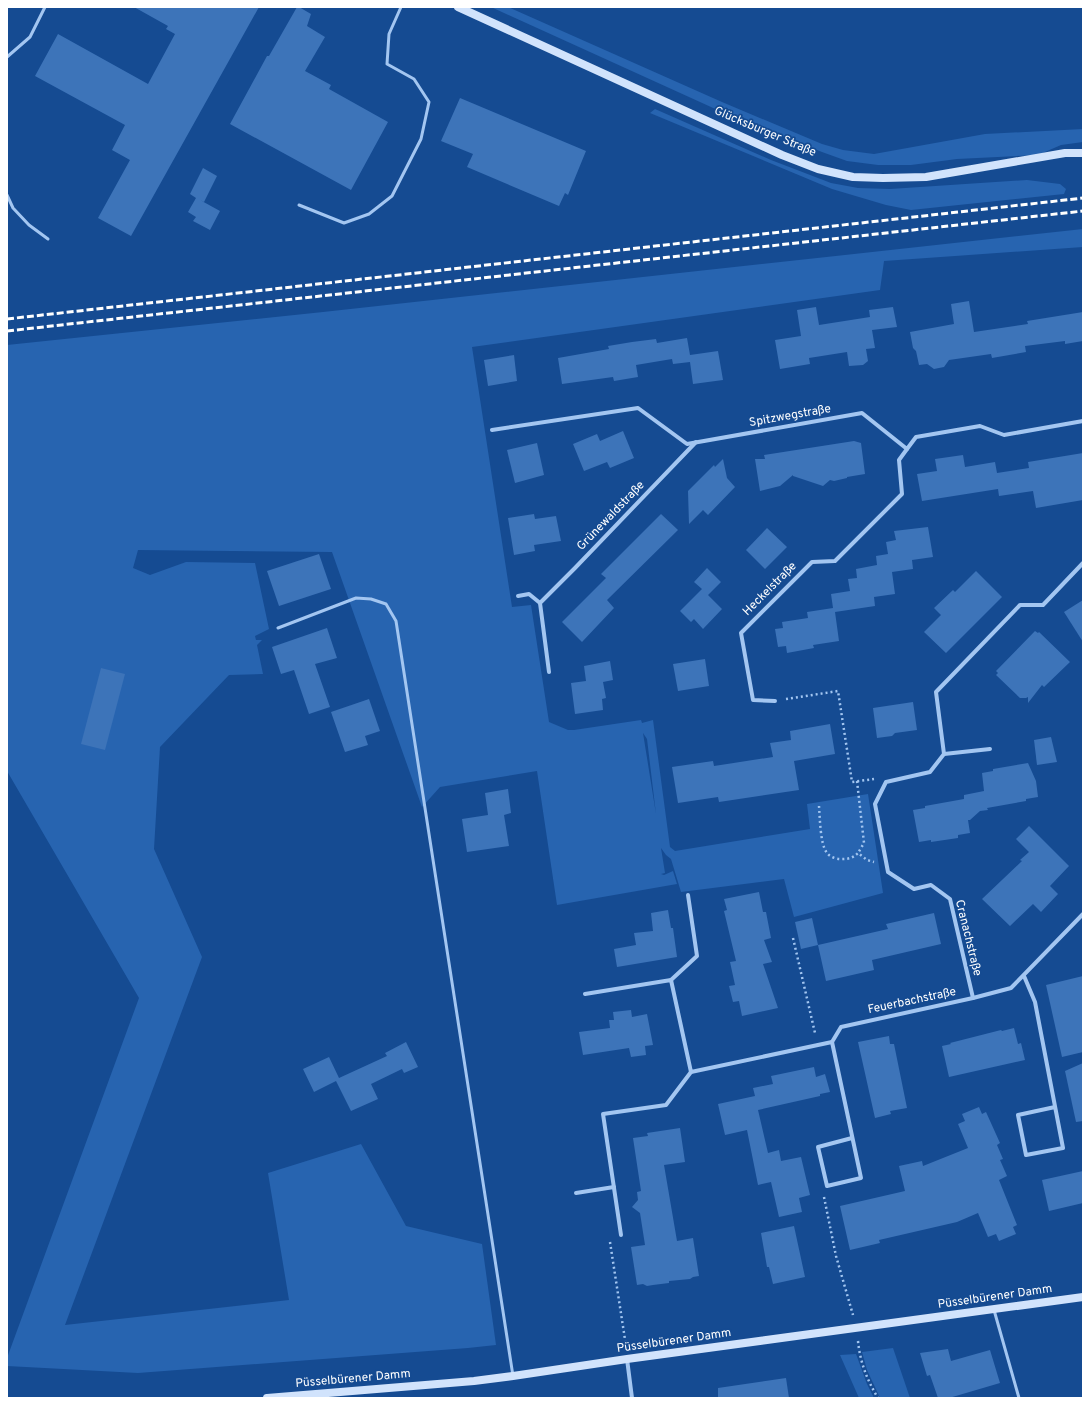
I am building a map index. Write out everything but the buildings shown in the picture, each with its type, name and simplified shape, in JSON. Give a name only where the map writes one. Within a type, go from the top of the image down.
[{"type":"main road","name":"Glücksburger Straße","points":[[458,7],[782,155],[818,169],[853,177],[926,177],[1066,153],[1083,153]]},
{"type":"main road","name":"Püsselbürener Damm","points":[[267,1398],[514,1376],[628,1359],[1083,1298]]},
{"type":"street","name":"Spitzwegstraße","points":[[492,430],[638,408],[687,444],[862,412],[907,449]]},
{"type":"street","points":[[907,449],[916,437],[980,426],[1004,435],[1083,421]]},
{"type":"street","name":"Grünewaldstraße","points":[[540,603],[696,442]]},
{"type":"street","name":"Heckelstraße","points":[[775,701],[753,700],[741,633],[812,562],[835,561],[902,494],[898,460],[907,449]]},
{"type":"street","points":[[886,782],[930,772],[944,754],[936,692],[1020,605],[1043,605],[1083,563]]},
{"type":"street","points":[[518,596],[529,594],[540,603],[549,672]]},
{"type":"street","points":[[944,754],[990,749]]},
{"type":"street","name":"Cranachstraße","points":[[886,782],[875,804],[888,872],[914,889],[932,885],[950,899],[973,998]]},
{"type":"street","points":[[585,994],[671,980],[697,956],[688,896]]},
{"type":"street","name":"Feuerbachstraße","points":[[832,1042],[841,1027],[973,998],[1011,988],[1083,914]]},
{"type":"street","points":[[1024,976],[1035,1002],[1063,1148],[1026,1155],[1018,1115],[1055,1107]]},
{"type":"street","points":[[671,980],[690,1072]]},
{"type":"street","points":[[621,1235],[603,1114],[666,1105],[690,1072],[832,1042],[861,1178],[827,1186],[818,1146],[852,1138]]},
{"type":"street","points":[[576,1193],[614,1187]]},
{"type":"street","points":[[628,1359],[632,1398]]},
{"type":"lane","points":[[7,57],[30,38],[45,7]]},
{"type":"lane","points":[[299,205],[344,223],[369,214],[392,196],[421,139],[429,102],[414,79],[387,64],[389,34],[401,7]]},
{"type":"lane","points":[[7,194],[13,208],[29,225],[48,239]]},
{"type":"lane","points":[[278,628],[356,598],[371,599],[386,604],[396,621],[514,1376]]},
{"type":"lane","points":[[994,1310],[1019,1398]]},
{"type":"path","points":[[775,701],[838,691],[852,782],[873,778],[886,782]]},
{"type":"path","points":[[819,806],[824,845],[828,855],[837,859],[852,858],[858,853],[864,843],[857,781]]},
{"type":"path","points":[[858,853],[872,862],[885,860]]},
{"type":"path","points":[[793,938],[818,1045]]},
{"type":"path","points":[[827,1186],[823,1194],[836,1256],[857,1328],[859,1355],[862,1367],[878,1398]]},
{"type":"path","points":[[619,1222],[608,1229],[628,1359]]},
{"type":"shaded area","points":[[491,7],[508,7],[722,102],[822,144],[843,150],[874,154],[985,134],[1083,129],[1083,142],[1061,145],[1038,155],[957,159],[911,165],[878,165],[847,161],[722,112]]},
{"type":"shaded area","points":[[655,109],[771,160],[831,183],[858,188],[890,189],[1027,180],[1060,184],[1066,189],[1064,194],[911,210],[886,205],[832,189],[650,113]]},
{"type":"shaded area","points":[[1083,229],[1083,247],[884,261],[880,290],[472,347],[512,607],[531,605],[549,722],[568,730],[574,730],[641,720],[642,723],[653,720],[670,847],[675,851],[810,829],[807,804],[868,794],[883,893],[794,917],[784,879],[681,892],[671,859],[661,848],[665,873],[661,874],[664,875],[673,871],[677,884],[557,905],[537,771],[440,787],[422,807],[332,552],[138,550],[133,568],[150,575],[186,562],[255,563],[269,629],[255,636],[256,640],[262,640],[257,645],[263,674],[229,675],[160,747],[154,849],[202,957],[65,1325],[289,1300],[268,1173],[361,1144],[406,1226],[482,1244],[496,1345],[138,1373],[7,1366],[7,1358],[139,998],[7,771],[7,345]],"holes":[[[643,733],[647,739],[656,814]]]},
{"type":"shaded area","points":[[893,1348],[910,1398],[880,1398],[867,1370],[862,1352]]},
{"type":"shaded area","points":[[856,1354],[874,1398],[859,1398],[840,1355]]},
{"type":"railway","points":[[7,319],[1083,198]]},
{"type":"railway","points":[[7,331],[1083,211]]}]
